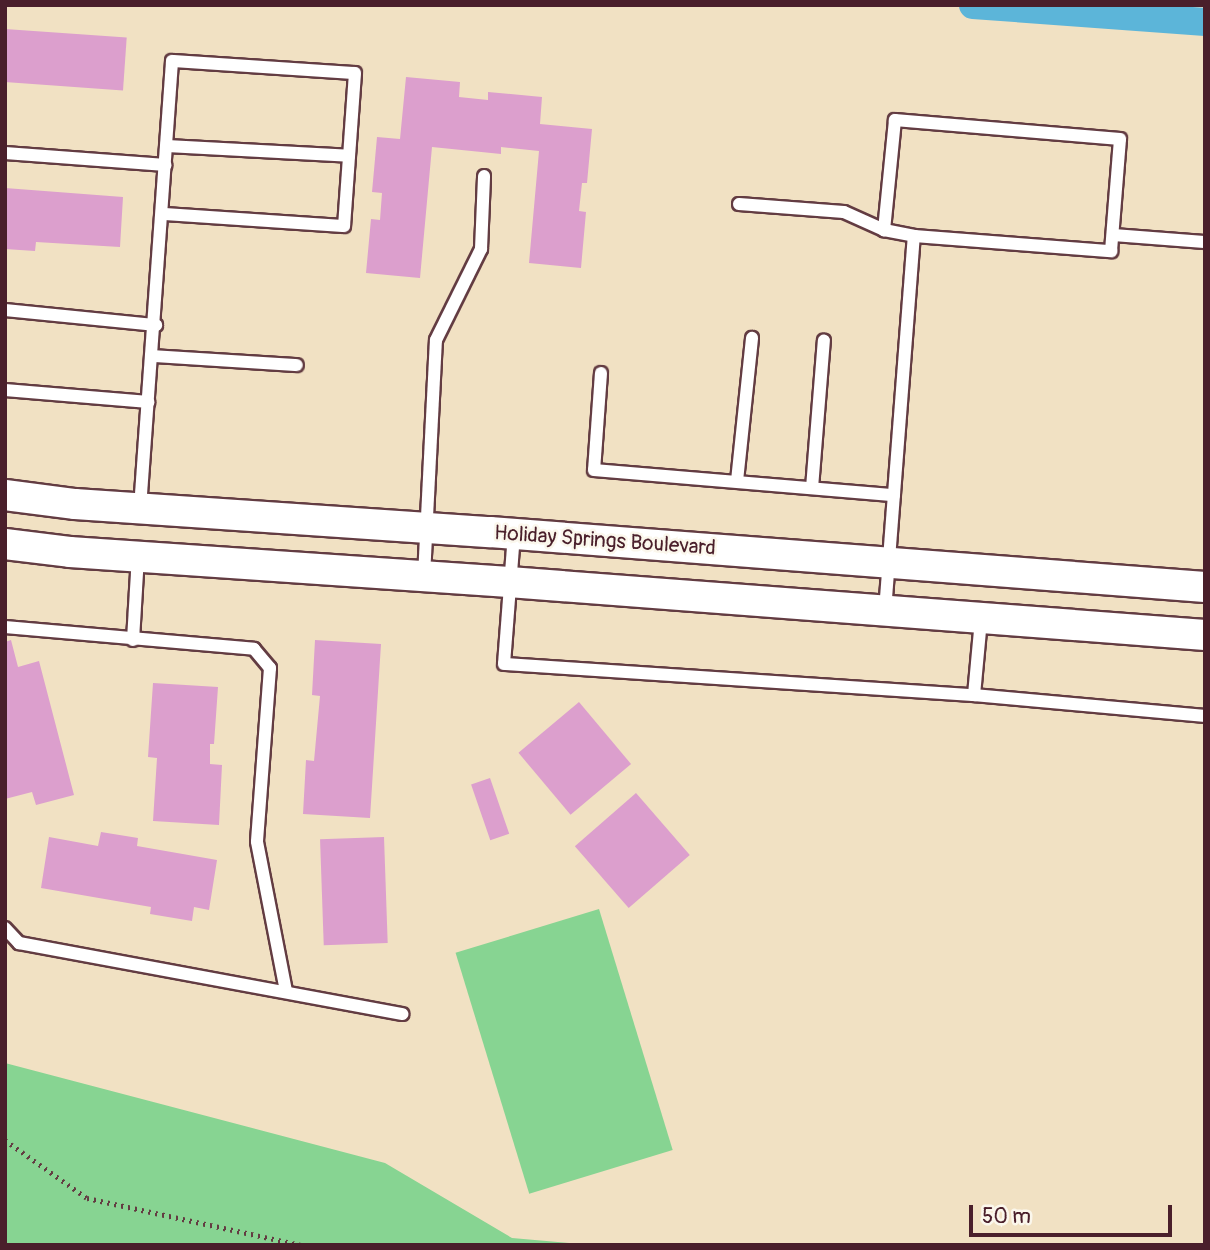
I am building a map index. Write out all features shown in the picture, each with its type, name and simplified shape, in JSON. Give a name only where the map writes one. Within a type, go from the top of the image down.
[{"type":"street","name":"Holiday Springs Boulevard","points":[[5,495],[140,508],[1205,587]]},
{"type":"street","points":[[138,557],[140,508]]},
{"type":"street","points":[[5,544],[138,557],[509,582],[1205,635]]},
{"type":"lane","points":[[140,508],[156,324],[172,61],[355,73],[344,226],[163,214]]},
{"type":"lane","points":[[739,204],[844,212],[884,230],[914,236],[1111,251],[1120,139],[895,120],[884,230]]},
{"type":"lane","points":[[167,146],[349,156]]},
{"type":"lane","points":[[5,153],[166,165]]},
{"type":"lane","points":[[424,576],[429,528],[436,340],[481,249],[484,176]]},
{"type":"lane","points":[[1113,235],[1205,242]]},
{"type":"lane","points":[[886,611],[914,236]]},
{"type":"lane","points":[[5,310],[156,324]]},
{"type":"lane","points":[[737,481],[752,338]]},
{"type":"lane","points":[[812,488],[824,340]]},
{"type":"lane","points":[[153,356],[297,365]]},
{"type":"lane","points":[[601,373],[594,470],[894,495]]},
{"type":"lane","points":[[5,390],[148,402]]},
{"type":"lane","points":[[514,534],[504,664],[974,695],[1205,716]]},
{"type":"lane","points":[[133,640],[138,557]]},
{"type":"lane","points":[[974,695],[981,618]]},
{"type":"lane","points":[[5,627],[254,649],[270,668],[257,842],[286,991]]},
{"type":"lane","points":[[5,928],[19,943],[402,1014]]},
{"type":"path","points":[[5,1140],[87,1198],[301,1245]]},
{"type":"green space","points":[[599,909],[673,1150],[529,1194],[456,953]]},
{"type":"green space","points":[[5,1063],[385,1163],[512,1238],[592,1245],[5,1245]]},
{"type":"building","points":[[5,29],[127,38],[123,90],[5,82]]},
{"type":"building","points":[[406,77],[460,82],[459,97],[488,100],[488,92],[542,97],[540,124],[592,129],[587,183],[582,183],[579,211],[586,212],[581,268],[529,263],[539,151],[501,147],[501,154],[432,147],[420,278],[366,273],[371,219],[380,220],[382,193],[372,192],[377,137],[400,139]]},
{"type":"building","points":[[5,188],[123,197],[120,247],[36,242],[35,251],[5,249]]},
{"type":"building","points":[[11,640],[18,667],[39,661],[74,795],[36,805],[32,792],[5,799],[5,642]]},
{"type":"building","points":[[315,640],[381,644],[370,818],[303,814],[306,760],[314,761],[320,696],[312,695]]},
{"type":"building","points":[[153,683],[218,687],[210,764],[222,765],[219,825],[153,821],[157,758],[148,757]]},
{"type":"building","points":[[579,702],[631,764],[571,815],[518,753]]},
{"type":"building","points":[[490,778],[509,834],[490,840],[471,785]]},
{"type":"building","points":[[636,793],[690,855],[629,908],[575,846]]},
{"type":"building","points":[[101,832],[138,838],[137,846],[217,860],[209,910],[194,907],[192,921],[150,914],[151,907],[41,888],[49,837],[98,846]]},
{"type":"building","points":[[384,837],[388,943],[324,945],[320,839]]},
{"type":"waterway","points":[[973,5],[1205,22]]}]
